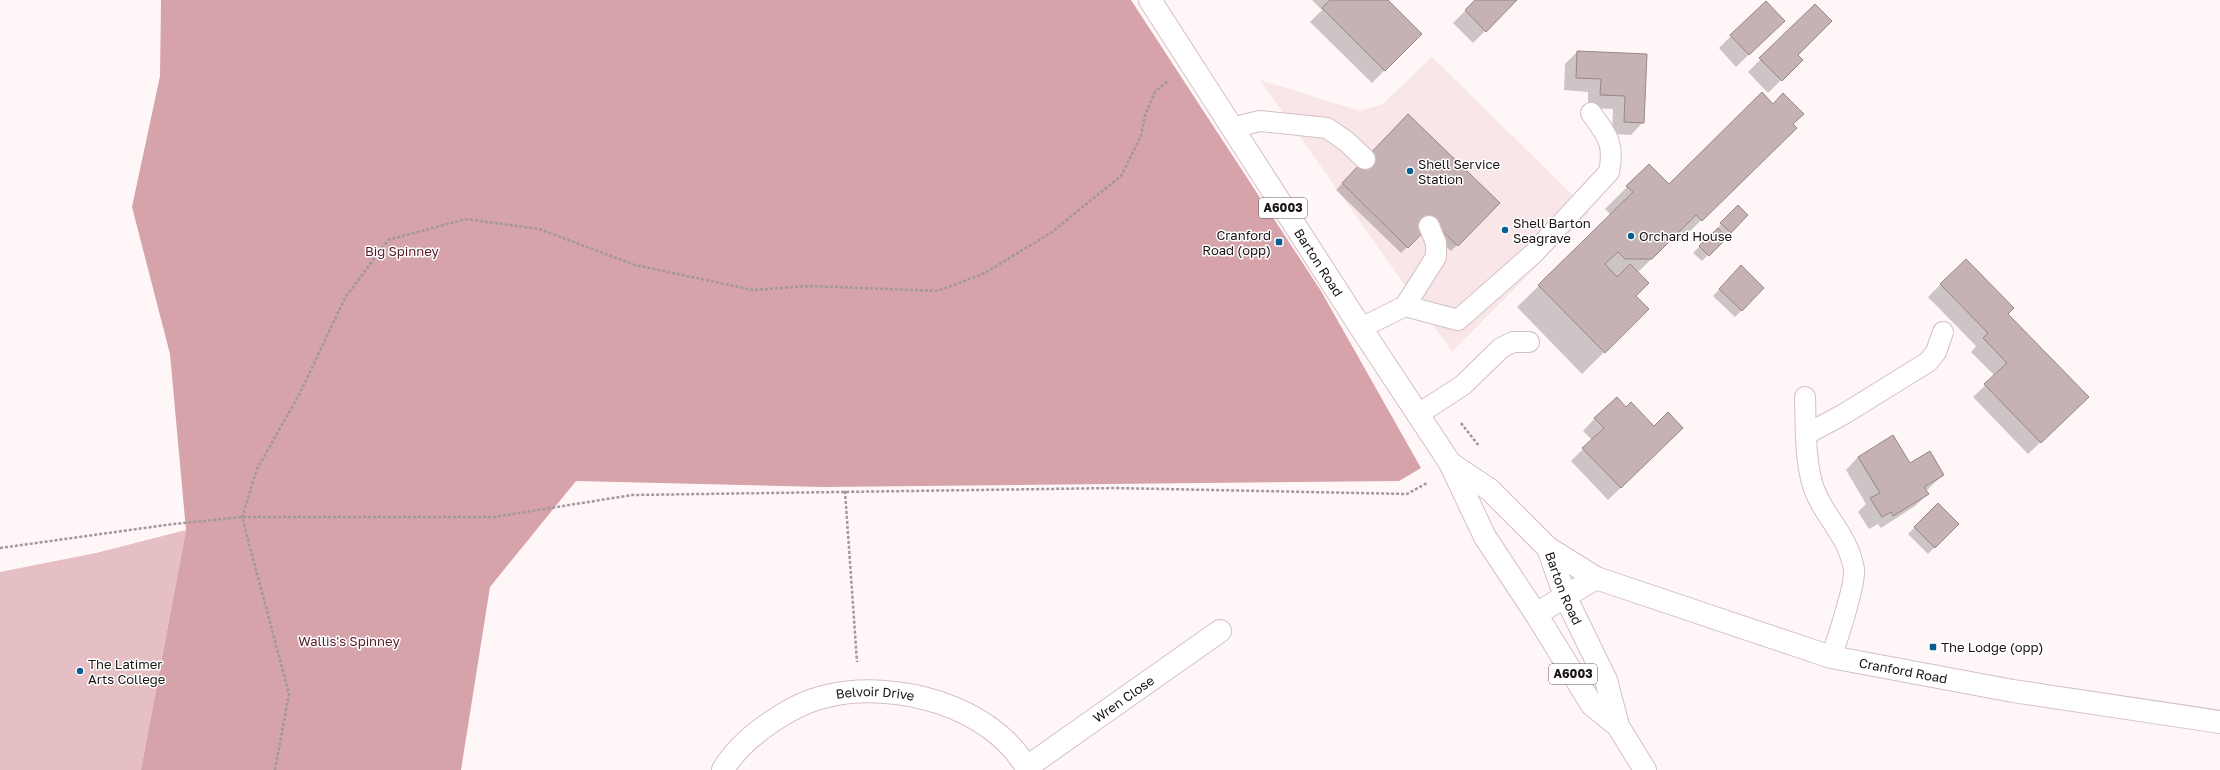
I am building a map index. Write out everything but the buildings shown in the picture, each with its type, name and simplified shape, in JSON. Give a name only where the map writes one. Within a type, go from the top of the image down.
[{"type":"street","name":"Barton Road","points":[[1150,0],[1417,415],[1450,463],[1485,537],[1536,614],[1592,705],[1618,726]]},
{"type":"street","name":"Barton Road","points":[[1450,463],[1490,490],[1548,548],[1565,596],[1606,680],[1618,726],[1645,770]]},
{"type":"street","name":"Cranford Road","points":[[1548,548],[1596,578],[1832,657],[2013,691],[2220,722]]},
{"type":"street","points":[[1536,614],[1596,578]]},
{"type":"street","name":"Wren Close","points":[[1027,769],[1220,631]]},
{"type":"street","name":"Belvoir Drive","points":[[723,770],[749,738],[783,714],[826,696],[859,691],[901,694],[942,703],[974,717],[1004,740],[1027,769]]},
{"type":"lane","points":[[1405,306],[1458,320],[1534,253],[1609,172],[1613,157],[1610,140],[1591,113]]},
{"type":"lane","points":[[1232,128],[1260,121],[1327,128],[1346,141],[1365,159]]},
{"type":"lane","points":[[1361,328],[1405,306],[1436,257],[1436,243],[1429,226]]},
{"type":"lane","points":[[1806,434],[1844,414],[1928,362],[1936,352],[1943,332]]},
{"type":"lane","points":[[1417,415],[1463,385],[1501,348],[1513,342],[1530,342]]},
{"type":"lane","points":[[1805,397],[1807,456],[1816,495],[1845,538],[1854,570],[1843,621],[1832,657]]},
{"type":"path","points":[[275,770],[289,694],[242,517],[257,469],[300,393],[345,298],[388,240],[466,219],[539,229],[635,265],[753,290],[811,286],[938,292],[984,273],[1052,232],[1121,176],[1141,136],[1145,116],[1155,92],[1171,79]]},
{"type":"path","points":[[1442,399],[1483,451]]},
{"type":"path","points":[[0,548],[173,524],[242,517],[494,516],[632,495],[1115,488],[1407,494],[1428,483]]},
{"type":"path","points":[[845,491],[859,691]]},
{"type":"shaded area","points":[[1432,57],[1590,212],[1452,352],[1260,80],[1360,111],[1383,104]]},
{"type":"shaded area","name":"The Latimer Arts College","points":[[186,530],[141,770],[0,770],[0,572],[96,553]]},
{"type":"green space","name":"Big Spinney","points":[[161,0],[1131,0],[1321,291],[1421,468],[1399,481],[823,487],[576,481],[490,587],[461,770],[141,770],[186,530],[170,354],[132,207],[160,76]]},
{"type":"place","name":"Shell Service Station","points":[[1410,171]]},
{"type":"place","name":"Shell Barton Seagrave","points":[[1505,230]]},
{"type":"place","name":"Orchard House","points":[[1631,236]]},
{"type":"place","name":"Cranford Road (opp)","points":[[1279,242]]},
{"type":"place","name":"The Lodge (opp)","points":[[1933,647]]},
{"type":"place","name":"The Latimer Arts College","points":[[80,671]]},
{"type":"park label","name":"Wallis's Spinney","points":[[349,641]]}]
